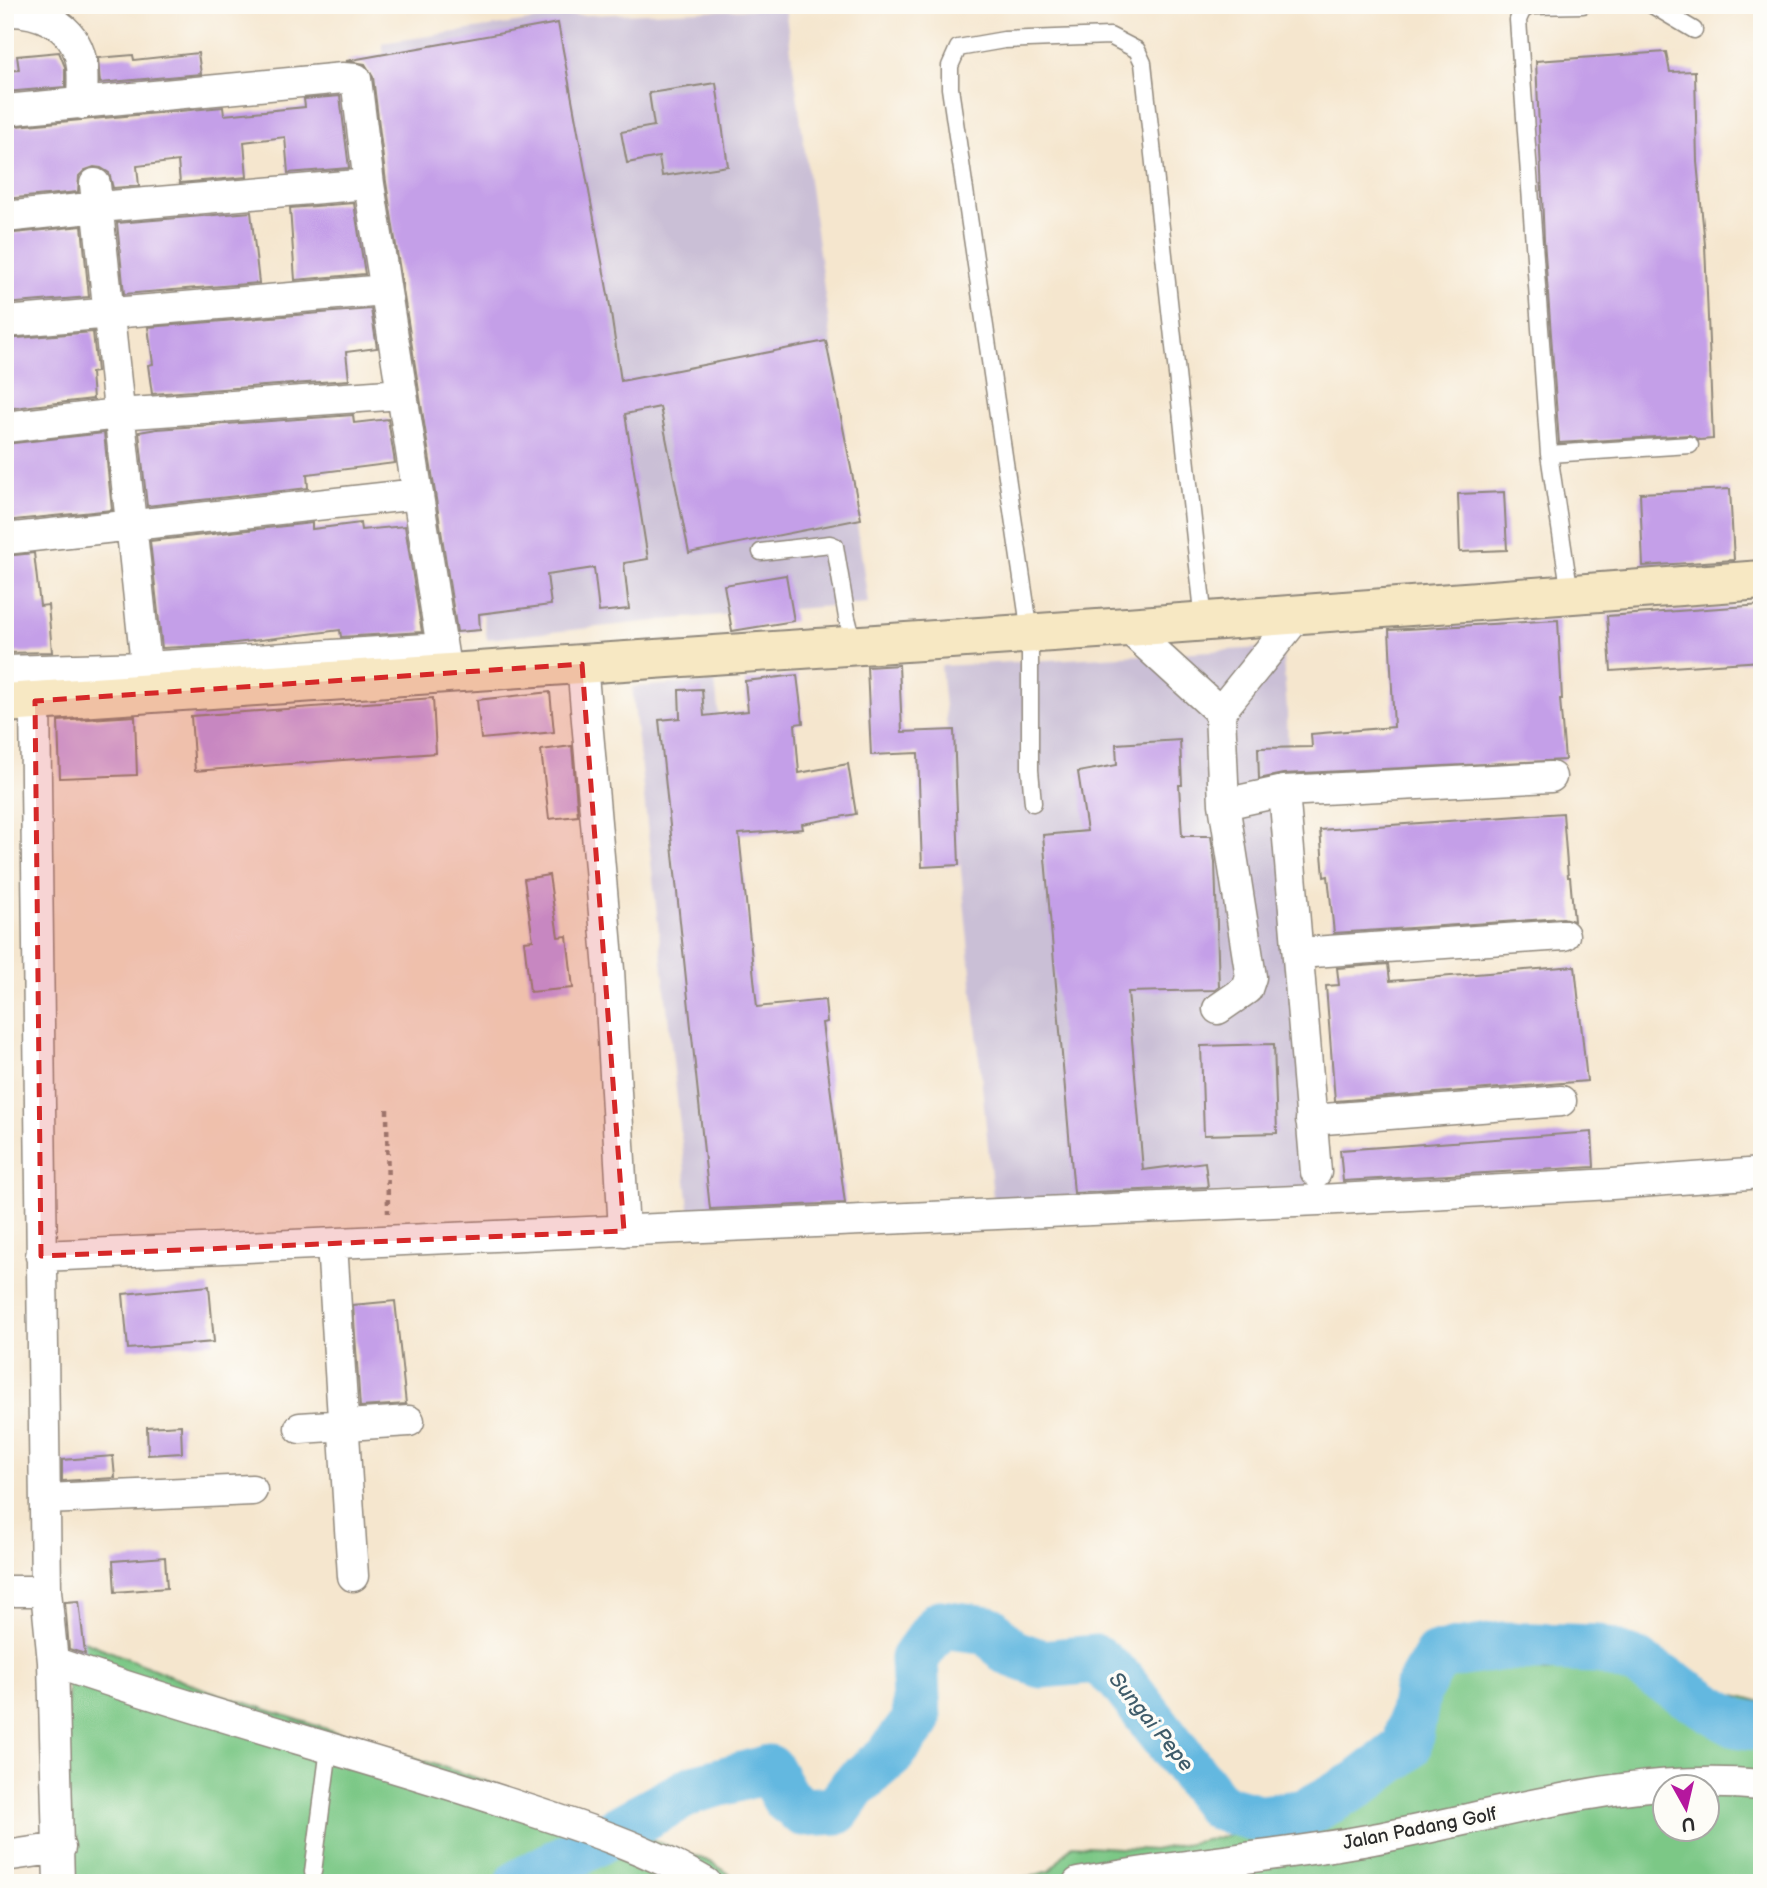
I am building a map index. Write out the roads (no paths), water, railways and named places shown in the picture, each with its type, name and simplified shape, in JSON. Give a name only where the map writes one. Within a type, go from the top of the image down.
[{"type":"main road","points":[[20,702],[147,680],[582,664],[1762,580]]},
{"type":"street","points":[[5,11],[45,16],[63,28],[76,44],[81,61],[82,104]]},
{"type":"street","points":[[5,110],[356,79],[385,290],[443,654],[147,680],[5,671]]},
{"type":"street","points":[[5,218],[97,196],[369,184]]},
{"type":"street","points":[[97,196],[147,680]]},
{"type":"street","points":[[5,322],[385,290]]},
{"type":"street","points":[[5,427],[118,414],[402,394]]},
{"type":"street","points":[[5,540],[418,494]]},
{"type":"street","points":[[1218,1009],[1247,989],[1251,977],[1224,804],[1220,712],[1298,614]]},
{"type":"street","points":[[1127,627],[1220,712]]},
{"type":"street","points":[[582,664],[609,970],[624,1231]]},
{"type":"street","points":[[20,702],[41,1256],[46,1591],[53,1662],[59,1883]]},
{"type":"street","points":[[1224,804],[1284,791],[1551,777]]},
{"type":"street","points":[[1284,791],[1316,1172]]},
{"type":"street","points":[[1297,953],[1564,935]]},
{"type":"street","points":[[1311,1120],[1561,1101]]},
{"type":"street","points":[[41,1256],[1347,1198],[1762,1173]]},
{"type":"street","points":[[332,1244],[353,1576]]},
{"type":"street","points":[[300,1428],[409,1421]]},
{"type":"street","points":[[46,1499],[252,1490]]},
{"type":"street","points":[[5,1591],[46,1591]]},
{"type":"street","points":[[53,1662],[146,1694],[397,1767],[571,1824],[626,1844],[706,1883]]},
{"type":"street","name":"Jalan Padang Golf","points":[[1079,1883],[1236,1858],[1337,1846],[1448,1825],[1562,1798],[1622,1788],[1674,1782],[1727,1781],[1762,1785]]},
{"type":"street","points":[[5,1856],[60,1848]]},
{"type":"lane","points":[[1570,594],[1549,454],[1518,20],[1522,11],[1530,6],[1583,5]]},
{"type":"lane","points":[[1652,5],[1694,30]]},
{"type":"lane","points":[[1033,803],[1030,770],[1030,634],[950,88],[950,66],[958,48],[1004,40],[1110,36],[1136,50],[1143,63],[1204,621]]},
{"type":"lane","points":[[1549,454],[1690,445]]},
{"type":"lane","points":[[761,552],[830,544],[835,546],[854,645]]},
{"type":"lane","points":[[313,1872],[329,1748]]},
{"type":"waterway","name":"Sungai Pepe","points":[[520,1883],[694,1789],[769,1769],[786,1799],[803,1812],[837,1810],[854,1786],[890,1755],[917,1720],[914,1659],[940,1624],[989,1630],[1009,1652],[1042,1664],[1096,1659],[1120,1679],[1219,1807],[1262,1819],[1305,1813],[1359,1784],[1407,1747],[1417,1691],[1437,1656],[1504,1646],[1599,1649],[1635,1662],[1736,1723],[1762,1727]]}]
